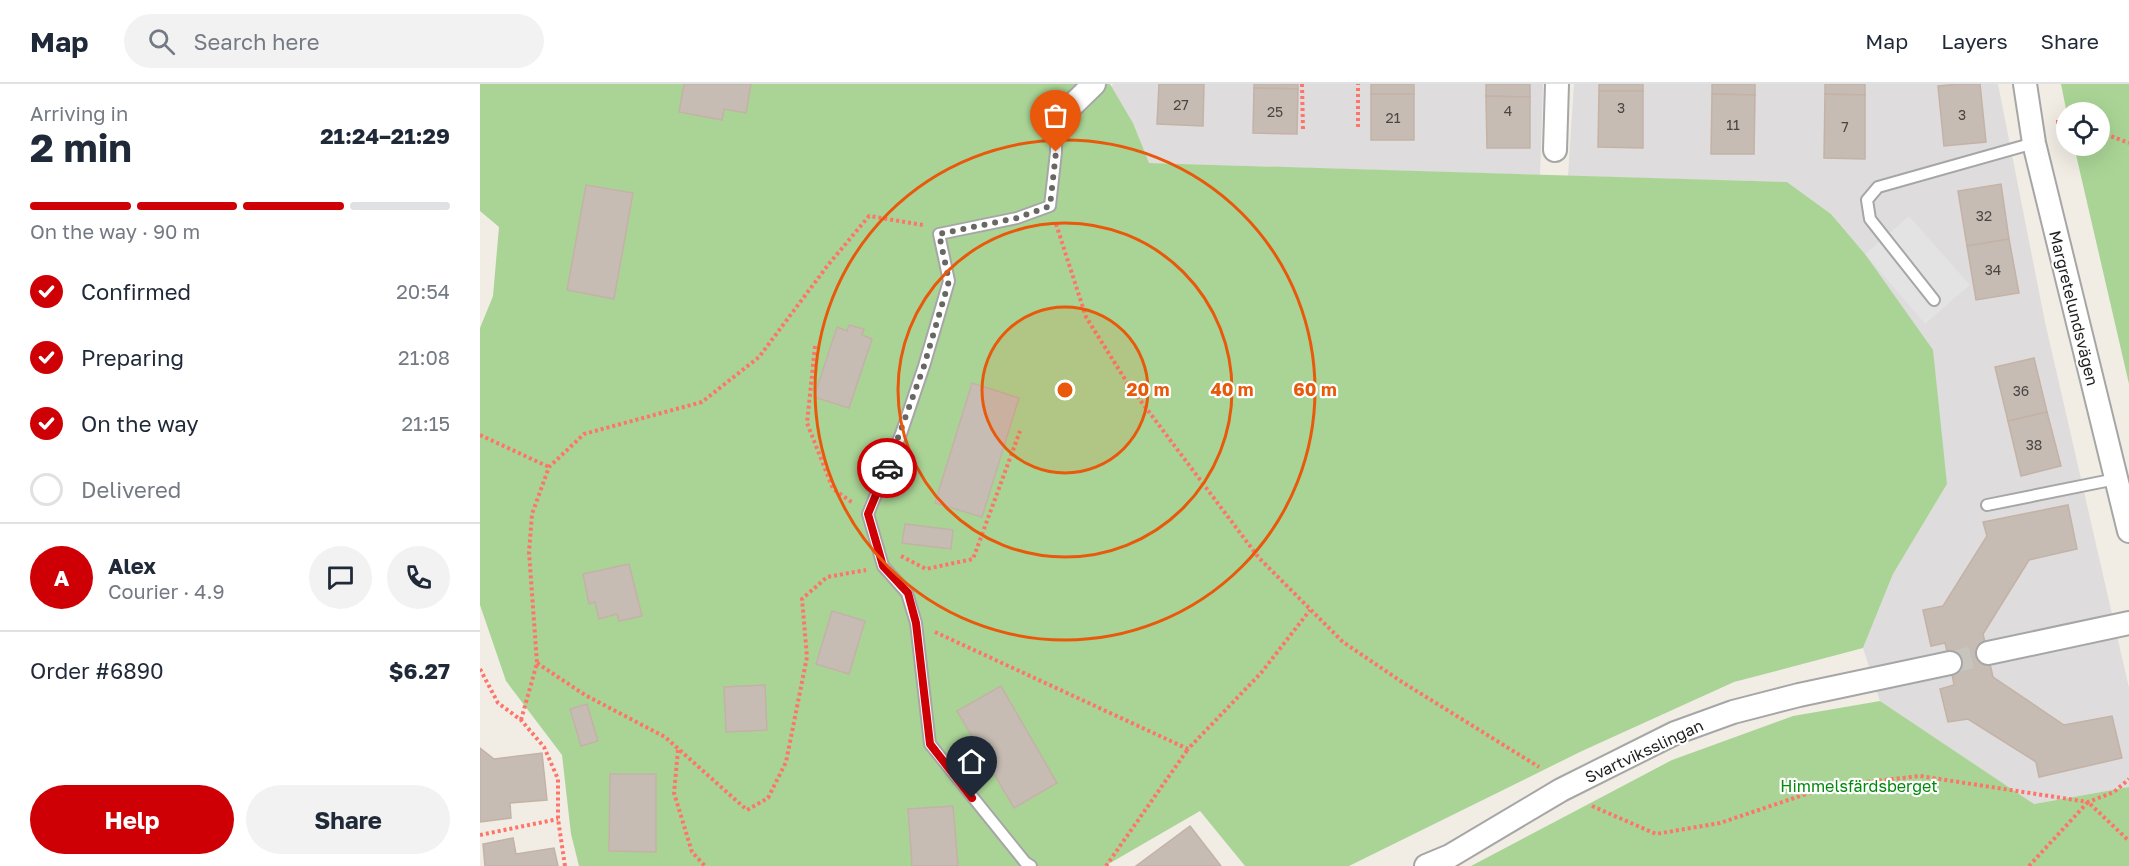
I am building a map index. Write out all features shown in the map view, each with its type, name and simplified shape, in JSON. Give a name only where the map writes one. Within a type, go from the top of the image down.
[{"type":"street","points":[[1056,122],[1094,84]]},
{"type":"street","points":[[1555,150],[1557,84]]},
{"type":"street","name":"Margretelundsvägen","points":[[2025,84],[2034,143],[2129,531]]},
{"type":"street","points":[[1988,653],[2129,622]]},
{"type":"street","name":"Svartviksslingan","points":[[1426,866],[1450,856],[1561,790],[1675,733],[1733,712],[1799,695],[1950,663]]},
{"type":"lane","points":[[1027,865],[930,744],[916,623],[908,593],[883,566],[868,514],[901,434],[949,281],[939,234],[1017,218],[1050,206],[1056,152],[1056,122]]},
{"type":"lane","points":[[1934,300],[1870,219],[1867,200],[1878,187],[2034,143]]},
{"type":"lane","points":[[1987,505],[2116,479]]},
{"type":"path","points":[[1302,84],[1303,130]]},
{"type":"path","points":[[1358,84],[1358,127]]},
{"type":"path","points":[[2110,136],[2129,143]]},
{"type":"path","points":[[1050,206],[1086,317],[1128,384],[1259,558],[1343,642],[1402,682],[1539,767]]},
{"type":"path","points":[[521,720],[537,663],[529,552],[532,514],[549,467],[584,434],[702,402],[759,357],[828,266],[870,216],[921,224],[939,234]]},
{"type":"path","points":[[815,346],[807,423],[833,489],[868,514]]},
{"type":"path","points":[[876,543],[926,569],[974,559],[1020,431]]},
{"type":"path","points":[[480,435],[549,467]]},
{"type":"path","points":[[537,663],[585,695],[665,737],[747,810],[768,798],[786,762],[807,657],[802,599],[828,577],[883,566]]},
{"type":"path","points":[[1106,866],[1188,749],[1261,673],[1310,610]]},
{"type":"path","points":[[916,623],[1188,749]]},
{"type":"path","points":[[480,669],[498,703],[521,720],[544,747],[558,779],[558,819],[565,866]]},
{"type":"path","points":[[678,749],[674,793],[692,852],[705,866]]},
{"type":"path","points":[[1592,806],[1656,834],[1720,823],[1830,786],[1920,776],[2088,802],[2129,841]]},
{"type":"path","points":[[2030,866],[2088,802],[2114,792],[2129,779]]},
{"type":"path","points":[[480,835],[558,819]]},
{"type":"shaded area","points":[[1114,84],[1543,84],[1540,175],[1148,163],[1133,123],[1111,86]]},
{"type":"shaded area","points":[[1574,84],[1998,84],[2045,322],[2129,688],[2129,787],[2034,804],[1880,701],[1863,648],[1893,574],[1947,484],[1865,254],[1831,214],[1787,182],[1568,176]]},
{"type":"shaded area","points":[[1909,216],[1970,285],[1925,324],[1865,254]]},
{"type":"green space","points":[[480,84],[1110,84],[1133,123],[1149,163],[1787,182],[1831,214],[1865,254],[1933,350],[1947,484],[1893,574],[1863,648],[1734,682],[1582,751],[1349,866],[1245,866],[1200,811],[1105,866],[579,866],[571,834],[562,755],[506,681],[480,605],[480,328],[493,296],[499,227],[480,211]]},
{"type":"green space","points":[[2061,84],[2129,84],[2129,384],[2076,156],[2110,156],[2110,102],[2065,102]]},
{"type":"green space","name":"Himmelsfärdsberget","points":[[1880,701],[2034,804],[2129,787],[2129,866],[1471,866],[1672,760],[1793,716]]},
{"type":"building","points":[[684,84],[751,84],[746,113],[724,109],[722,120],[679,112]]},
{"type":"building","points":[[1159,84],[1204,84],[1203,126],[1157,124]]},
{"type":"building","points":[[1254,84],[1298,84],[1298,89],[1254,88]]},
{"type":"building","points":[[1371,84],[1414,84],[1414,94],[1371,94]]},
{"type":"building","points":[[1486,84],[1530,84],[1530,97],[1486,96]]},
{"type":"building","points":[[1599,84],[1643,84],[1643,91],[1599,91]]},
{"type":"building","points":[[1712,84],[1755,84],[1755,95],[1712,94]]},
{"type":"building","points":[[1825,84],[1865,84],[1865,95],[1825,94]]},
{"type":"building","points":[[1980,84],[1986,142],[1944,146],[1938,86]]},
{"type":"building","points":[[1254,88],[1298,89],[1297,134],[1253,133]]},
{"type":"building","points":[[1599,91],[1643,91],[1643,148],[1598,147]]},
{"type":"building","points":[[1371,94],[1414,94],[1414,140],[1371,140]]},
{"type":"building","points":[[1712,94],[1755,95],[1754,154],[1711,154]]},
{"type":"building","points":[[1825,94],[1865,95],[1865,159],[1824,158]]},
{"type":"building","points":[[1486,96],[1530,97],[1530,148],[1487,148]]},
{"type":"building","points":[[2001,184],[2009,239],[1967,246],[1958,191]]},
{"type":"building","points":[[586,185],[633,193],[614,299],[567,290]]},
{"type":"building","points":[[2009,239],[2019,293],[1976,300],[1967,246]]},
{"type":"building","points":[[849,325],[864,329],[862,335],[872,339],[849,408],[814,397],[837,327],[847,331]]},
{"type":"building","points":[[2034,358],[2047,412],[2008,421],[1995,367]]},
{"type":"building","points":[[972,383],[1019,398],[982,517],[935,503]]},
{"type":"building","points":[[2047,412],[2061,466],[2021,476],[2008,421]]},
{"type":"building","points":[[2068,505],[2077,549],[2029,560],[1983,634],[1993,677],[2064,725],[2112,716],[2122,758],[2039,777],[2036,762],[1968,719],[1948,722],[1940,689],[1954,685],[1950,663],[1945,643],[1931,646],[1923,610],[1943,606],[1987,536],[1983,522]]},
{"type":"building","points":[[905,524],[953,530],[951,549],[902,543]]},
{"type":"building","points":[[629,564],[642,616],[619,621],[617,614],[599,619],[595,602],[589,604],[583,574]]},
{"type":"building","points":[[832,611],[865,621],[849,674],[816,664]]},
{"type":"building","points":[[765,685],[767,730],[726,732],[724,687]]},
{"type":"building","points":[[1001,686],[1057,783],[1014,808],[957,711]]},
{"type":"building","points":[[587,704],[598,741],[581,746],[570,709]]},
{"type":"building","points":[[480,748],[494,759],[542,753],[547,800],[510,803],[511,818],[480,822]]},
{"type":"building","points":[[610,774],[656,774],[656,852],[609,851]]},
{"type":"building","points":[[953,806],[958,866],[912,866],[908,809]]},
{"type":"building","points":[[1190,826],[1221,866],[1136,866]]},
{"type":"building","points":[[513,838],[516,854],[554,848],[558,866],[485,866],[483,844]]},
{"type":"tunnel","points":[[1950,663],[1988,653]]},
{"type":"way so far","points":[[887,468],[924,366],[949,281],[939,234],[1017,218],[1050,206],[1056,152]]},
{"type":"route","points":[[887,468],[868,514],[883,566],[908,593],[916,623],[930,744],[972,798]]}]
